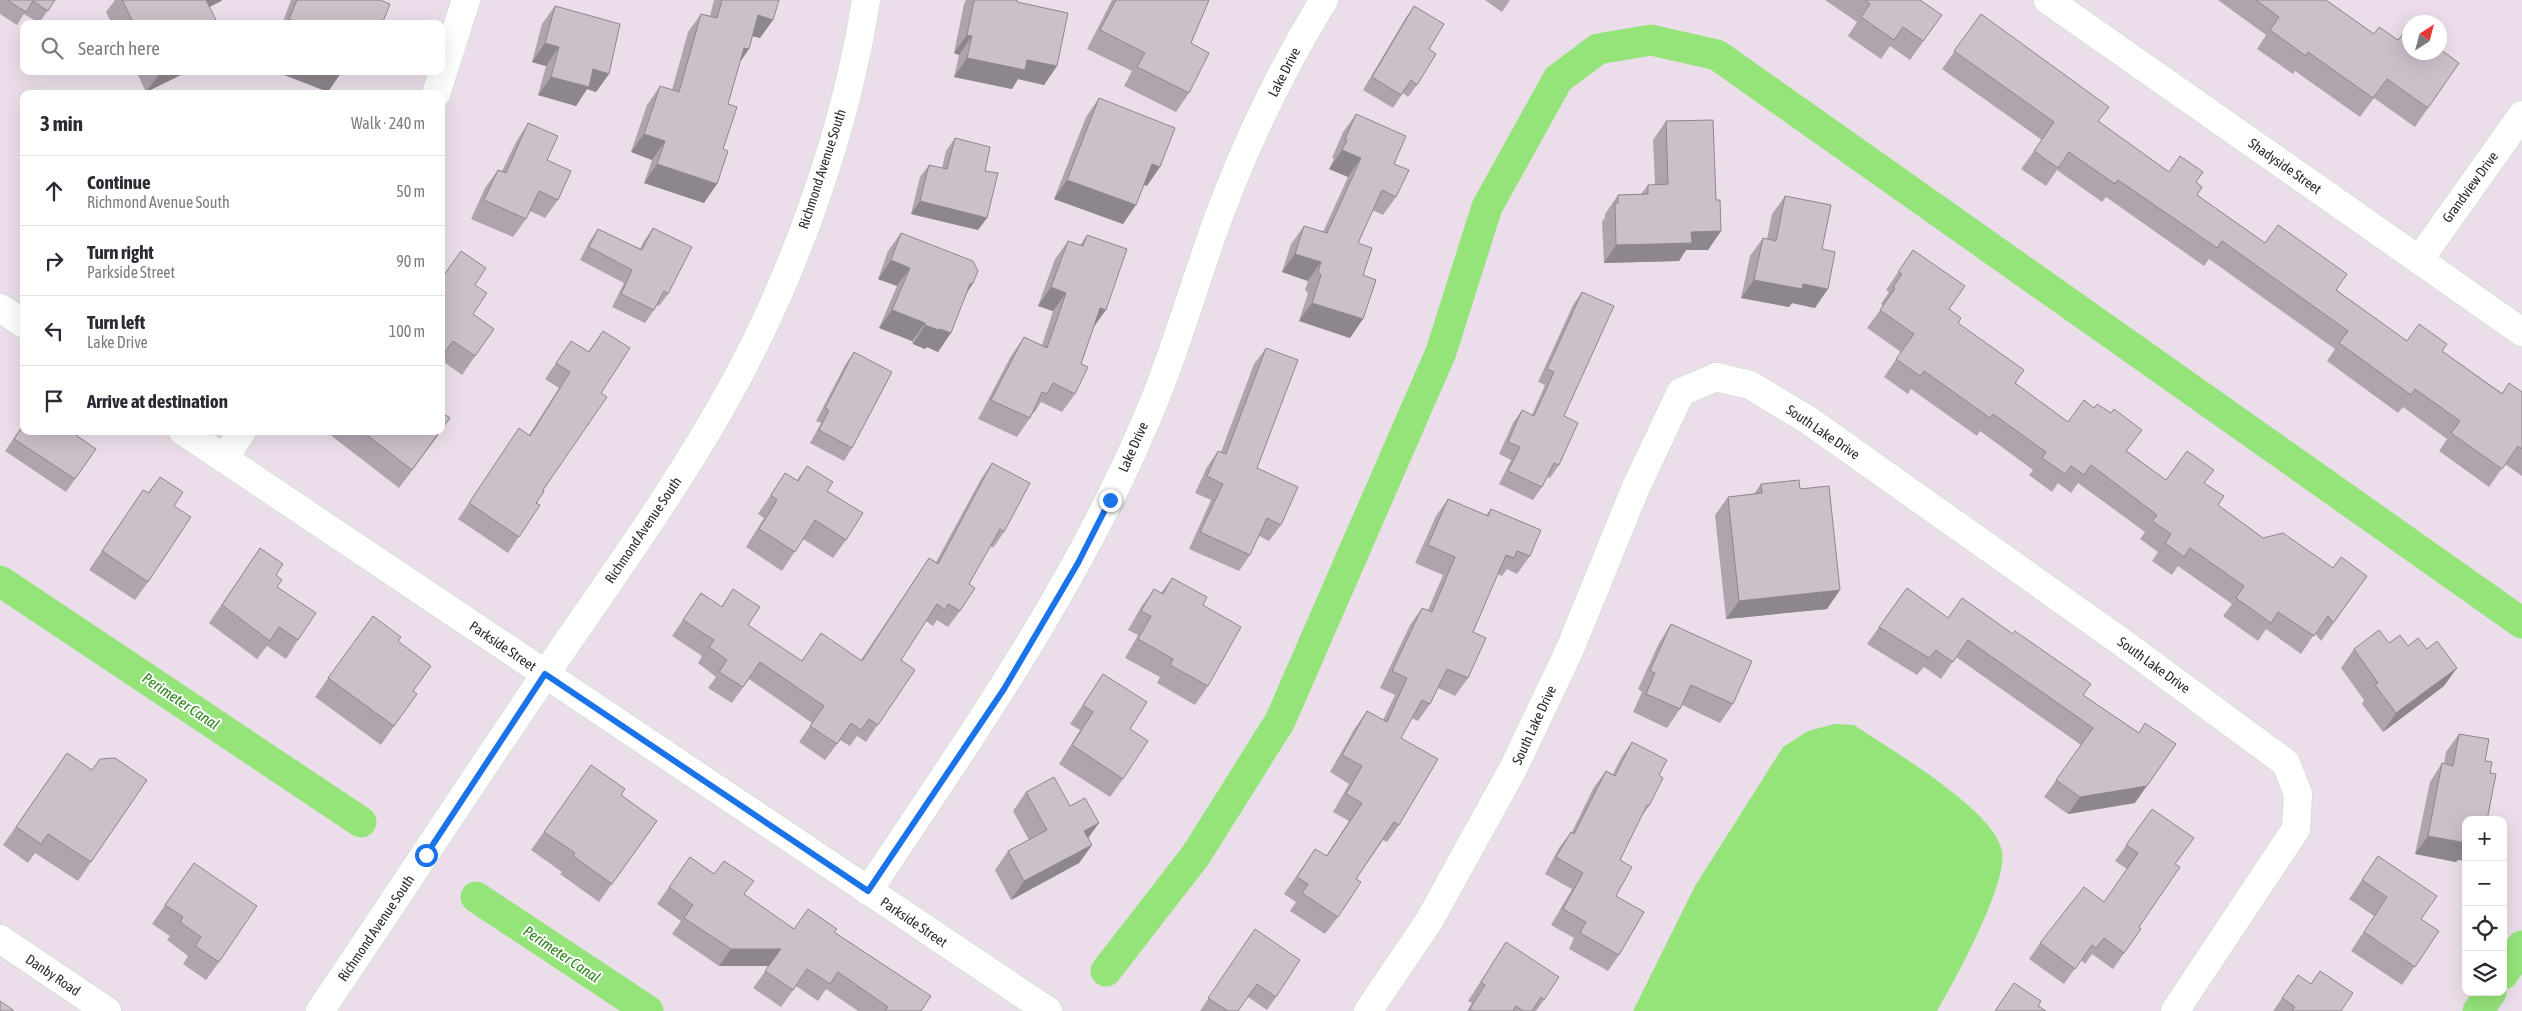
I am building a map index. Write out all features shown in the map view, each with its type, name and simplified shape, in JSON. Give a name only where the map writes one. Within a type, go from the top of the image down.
[{"type":"street","points":[[445,66],[466,0]]},
{"type":"street","name":"Richmond Avenue South","points":[[320,1011],[698,446],[758,338],[782,284],[820,182],[836,131],[862,27],[866,0]]},
{"type":"street","name":"Lake Drive","points":[[868,891],[1004,689],[1078,563],[1110,500],[1155,398],[1222,206],[1273,92],[1324,0]]},
{"type":"street","name":"Shadyside Street","points":[[2048,0],[2522,332]]},
{"type":"street","points":[[437,90],[442,75]]},
{"type":"street","name":"Grandview Drive","points":[[2419,260],[2522,115]]},
{"type":"street","points":[[0,308],[20,321]]},
{"type":"street","name":"South Lake Drive","points":[[1368,1011],[1429,921],[1514,767],[1570,649],[1636,487],[1681,392],[1716,377],[1750,385],[1808,420],[2116,638],[2286,764],[2298,794],[2296,829],[2176,1011]]},
{"type":"street","name":"Parkside Street","points":[[189,435],[1048,1011]]},
{"type":"street","points":[[224,459],[239,435]]},
{"type":"street","name":"Danby Road","points":[[0,939],[107,1011]]},
{"type":"shaded area","points":[[1834,724],[1854,725],[1938,781],[1980,817],[1995,835],[2002,851],[2002,866],[1989,908],[1956,978],[1937,1011],[1633,1011],[1695,886],[1783,747],[1808,731]]},
{"type":"building","points":[[7,0],[55,0],[48,11],[33,1],[26,12]]},
{"type":"building","points":[[122,0],[206,0],[216,20],[132,20]]},
{"type":"building","points":[[297,0],[380,0],[390,4],[384,20],[289,19]]},
{"type":"building","points":[[722,0],[779,0],[773,20],[758,15],[749,49],[744,48],[728,104],[737,107],[723,149],[728,151],[717,184],[657,164],[665,141],[644,134],[660,86],[679,92],[701,14],[717,18]]},
{"type":"building","points":[[974,0],[1017,0],[1017,2],[1068,13],[1057,66],[1027,60],[1025,70],[967,58],[972,36],[967,35]]},
{"type":"building","points":[[1116,0],[1209,0],[1191,43],[1209,53],[1189,93],[1137,67],[1145,53],[1100,30]]},
{"type":"building","points":[[1865,0],[1920,0],[1942,15],[1923,41],[1903,27],[1894,40],[1861,17],[1870,4]]},
{"type":"building","points":[[2256,0],[2326,0],[2374,34],[2379,27],[2398,40],[2402,35],[2402,60],[2447,60],[2447,54],[2459,63],[2428,108],[2387,79],[2373,98],[2308,52],[2306,56],[2270,30],[2279,17]]},
{"type":"building","points":[[555,6],[620,24],[609,74],[593,69],[589,87],[551,77],[559,47],[545,43]]},
{"type":"building","points":[[1414,6],[1444,24],[1429,49],[1436,54],[1417,85],[1411,80],[1401,95],[1372,77]]},
{"type":"building","points":[[1981,14],[2109,107],[2098,121],[2169,172],[2180,156],[2203,172],[2196,182],[2202,187],[2197,195],[2265,243],[2278,225],[2347,274],[2336,290],[2407,341],[2419,324],[2447,344],[2442,351],[2502,394],[2509,383],[2522,392],[2522,449],[2518,446],[2502,469],[2451,433],[2460,421],[2415,389],[2411,395],[2339,343],[2348,331],[2222,241],[2217,248],[2118,180],[2115,184],[2069,152],[2058,168],[2034,151],[2054,122],[1954,51]]},
{"type":"building","points":[[1099,98],[1175,128],[1160,167],[1152,164],[1136,205],[1067,180]]},
{"type":"building","points":[[1356,114],[1406,136],[1394,164],[1409,170],[1396,197],[1382,190],[1358,243],[1372,248],[1363,275],[1376,280],[1363,319],[1312,303],[1321,275],[1318,272],[1321,262],[1295,254],[1304,226],[1327,233],[1361,158],[1342,150]]},
{"type":"building","points":[[1713,120],[1716,200],[1720,200],[1721,231],[1691,232],[1692,243],[1616,245],[1615,203],[1618,203],[1618,195],[1648,194],[1648,185],[1668,184],[1666,121]]},
{"type":"building","points":[[528,123],[558,136],[547,160],[571,171],[558,200],[539,191],[526,219],[484,200],[498,170],[506,173]]},
{"type":"building","points":[[955,138],[990,147],[985,171],[998,173],[987,218],[920,201],[929,165],[947,169]]},
{"type":"building","points":[[1785,196],[1831,205],[1822,249],[1835,252],[1828,289],[1803,284],[1802,289],[1754,280],[1763,238],[1776,241]]},
{"type":"building","points":[[653,228],[692,247],[668,294],[664,291],[654,310],[621,294],[632,270],[589,247],[598,229],[642,250]]},
{"type":"building","points":[[901,233],[973,261],[978,271],[973,283],[970,284],[951,333],[925,325],[925,323],[892,310],[910,268],[891,260]]},
{"type":"building","points":[[1087,235],[1127,249],[1106,310],[1100,308],[1081,364],[1088,367],[1075,394],[1053,383],[1047,394],[1042,392],[1030,418],[991,400],[1024,337],[1047,348],[1066,293],[1051,287],[1068,241],[1083,246]]},
{"type":"building","points":[[1913,250],[1965,286],[1949,309],[1961,318],[1958,323],[2024,370],[2015,383],[2068,422],[2084,400],[2094,408],[2097,404],[2111,413],[2114,409],[2142,430],[2126,451],[2166,480],[2187,451],[2214,470],[2204,483],[2224,496],[2218,505],[2263,538],[2283,533],[2333,568],[2341,557],[2367,576],[2333,623],[2328,616],[2314,636],[2278,612],[2271,623],[2236,598],[2244,586],[2190,548],[2184,557],[2165,543],[2171,534],[2152,521],[2157,515],[2091,465],[2084,475],[2071,466],[2065,474],[2042,458],[2046,452],[1993,414],[1990,418],[1924,371],[1920,376],[1896,359],[1914,334],[1880,310],[1902,274],[1898,272]]},
{"type":"building","points":[[461,251],[486,268],[475,285],[487,293],[473,314],[494,329],[475,356],[453,341],[445,352],[445,273]]},
{"type":"building","points":[[1582,292],[1614,306],[1564,416],[1578,423],[1559,465],[1554,463],[1542,487],[1508,471],[1520,447],[1508,442],[1522,410],[1534,416],[1554,372],[1547,369]]},
{"type":"building","points":[[603,331],[630,348],[601,393],[607,397],[543,490],[544,492],[536,503],[540,505],[519,537],[469,503],[519,428],[530,436],[570,372],[556,363],[571,341],[589,352]]},
{"type":"building","points":[[1266,348],[1298,360],[1257,468],[1298,487],[1281,525],[1267,518],[1250,555],[1200,532],[1223,484],[1207,476],[1218,451],[1226,454]]},
{"type":"building","points":[[854,352],[892,372],[852,448],[819,430],[829,410],[825,408]]},
{"type":"building","points":[[445,415],[450,418],[445,425]]},
{"type":"building","points":[[20,430],[20,435],[76,435],[96,449],[75,479],[14,439]]},
{"type":"building","points":[[367,435],[437,435],[412,470]]},
{"type":"building","points":[[992,463],[1030,483],[1004,532],[1000,529],[969,584],[975,588],[960,611],[948,604],[945,610],[937,604],[901,660],[915,670],[878,725],[869,719],[861,730],[851,723],[837,744],[810,726],[824,706],[760,662],[743,687],[719,672],[727,660],[709,647],[714,640],[683,620],[701,593],[722,607],[733,589],[760,607],[748,625],[802,661],[821,633],[862,661],[929,558],[938,564]]},
{"type":"building","points":[[807,466],[833,482],[827,491],[863,513],[846,540],[815,520],[795,552],[759,529],[777,500],[771,495],[785,473],[798,481]]},
{"type":"building","points":[[160,477],[183,492],[174,506],[191,517],[148,582],[102,551],[143,490],[149,493]]},
{"type":"building","points":[[1799,480],[1800,489],[1829,486],[1840,590],[1739,601],[1728,497],[1762,493],[1761,484]]},
{"type":"building","points":[[1448,499],[1488,516],[1491,509],[1541,530],[1530,556],[1517,551],[1514,558],[1506,555],[1473,632],[1486,638],[1468,678],[1447,669],[1430,704],[1422,700],[1401,738],[1438,759],[1399,825],[1394,822],[1356,879],[1361,882],[1338,917],[1302,893],[1308,884],[1297,877],[1315,849],[1327,856],[1362,803],[1346,794],[1362,766],[1342,755],[1367,711],[1387,722],[1407,678],[1392,671],[1422,608],[1432,612],[1455,557],[1428,545]]},
{"type":"building","points":[[260,548],[283,564],[276,575],[282,580],[277,587],[316,613],[298,640],[279,627],[270,641],[222,605]]},
{"type":"building","points":[[1172,578],[1207,597],[1203,605],[1241,627],[1208,686],[1170,665],[1173,659],[1138,639],[1151,616],[1141,611],[1154,589],[1163,594]]},
{"type":"building","points":[[1907,588],[1948,618],[1962,598],[2013,634],[2015,631],[2091,684],[2083,695],[2139,733],[2145,723],[2176,744],[2147,786],[2080,797],[2056,780],[2093,728],[1968,640],[1953,662],[1936,650],[1929,658],[1879,627]]},
{"type":"building","points":[[373,616],[401,637],[398,641],[431,666],[413,691],[417,694],[394,726],[328,678]]},
{"type":"building","points":[[1671,624],[1752,661],[1733,704],[1691,685],[1680,709],[1646,694],[1655,673],[1650,671]]},
{"type":"building","points":[[2379,630],[2389,643],[2400,635],[2408,646],[2418,638],[2427,649],[2437,641],[2457,668],[2396,713],[2375,685],[2378,683],[2354,649]]},
{"type":"building","points":[[1103,674],[1147,702],[1130,729],[1148,741],[1123,779],[1072,745],[1093,712],[1083,705]]},
{"type":"building","points":[[2459,734],[2489,739],[2485,761],[2492,762],[2490,773],[2496,774],[2488,816],[2462,816],[2462,842],[2428,836],[2442,763],[2453,766]]},
{"type":"building","points":[[1632,742],[1667,760],[1659,775],[1663,778],[1649,806],[1647,805],[1620,860],[1632,867],[1616,896],[1644,912],[1619,955],[1580,933],[1586,922],[1563,909],[1583,873],[1556,857],[1571,832],[1574,834],[1606,771],[1615,776]]},
{"type":"building","points":[[67,753],[92,770],[100,759],[115,758],[147,780],[91,862],[48,834],[41,844],[16,827]]},
{"type":"building","points":[[591,765],[625,789],[621,795],[657,821],[612,884],[573,856],[575,853],[544,832]]},
{"type":"building","points":[[1054,777],[1070,806],[1085,798],[1099,823],[1084,831],[1092,845],[1024,881],[1008,851],[1047,830],[1026,792]]},
{"type":"building","points":[[2152,809],[2194,838],[2175,864],[2180,867],[2139,927],[2141,929],[2124,953],[2104,938],[2096,948],[2092,945],[2075,969],[2040,943],[2084,887],[2104,902],[2138,853],[2126,845]]},
{"type":"building","points":[[2378,856],[2437,896],[2421,919],[2439,931],[2415,967],[2364,932],[2387,897],[2362,880]]},
{"type":"building","points":[[690,857],[714,874],[724,861],[754,881],[744,894],[794,929],[808,909],[837,929],[834,932],[931,996],[921,1011],[885,1011],[888,1007],[838,972],[830,984],[807,969],[793,990],[765,971],[781,949],[731,949],[684,918],[693,905],[669,887]]},
{"type":"building","points":[[194,863],[257,906],[219,962],[195,946],[201,937],[180,922],[183,917],[165,905]]},
{"type":"building","points":[[1255,929],[1300,960],[1276,997],[1257,984],[1238,1011],[1228,1011],[1208,998]]},
{"type":"building","points":[[1506,942],[1559,977],[1544,1000],[1541,997],[1532,1011],[1523,1011],[1516,1006],[1513,1011],[1473,1011],[1470,1009],[1485,985],[1481,982]]},
{"type":"building","points":[[2320,971],[2353,993],[2341,1011],[2292,1011],[2295,1007],[2282,998],[2298,975],[2311,984]]},
{"type":"building","points":[[2014,983],[2041,1001],[2038,1006],[2046,1011],[1995,1011]]},
{"type":"building","points":[[0,1001],[13,1010],[13,1011],[0,1011]]},
{"type":"waterway","points":[[1106,971],[1196,855],[1280,721],[1441,352],[1487,207],[1558,79],[1598,49],[1651,40],[1717,55],[2522,623]]},
{"type":"waterway","name":"Perimeter Canal","points":[[0,581],[361,822]]},
{"type":"waterway","name":"Perimeter Canal","points":[[476,897],[648,1011]]},
{"type":"waterway","points":[[2507,968],[2522,946]]},
{"type":"waterway","points":[[2478,1011],[2488,996]]},
{"type":"route","points":[[426,855],[545,674],[868,891],[1004,689],[1078,563],[1110,500]]}]
